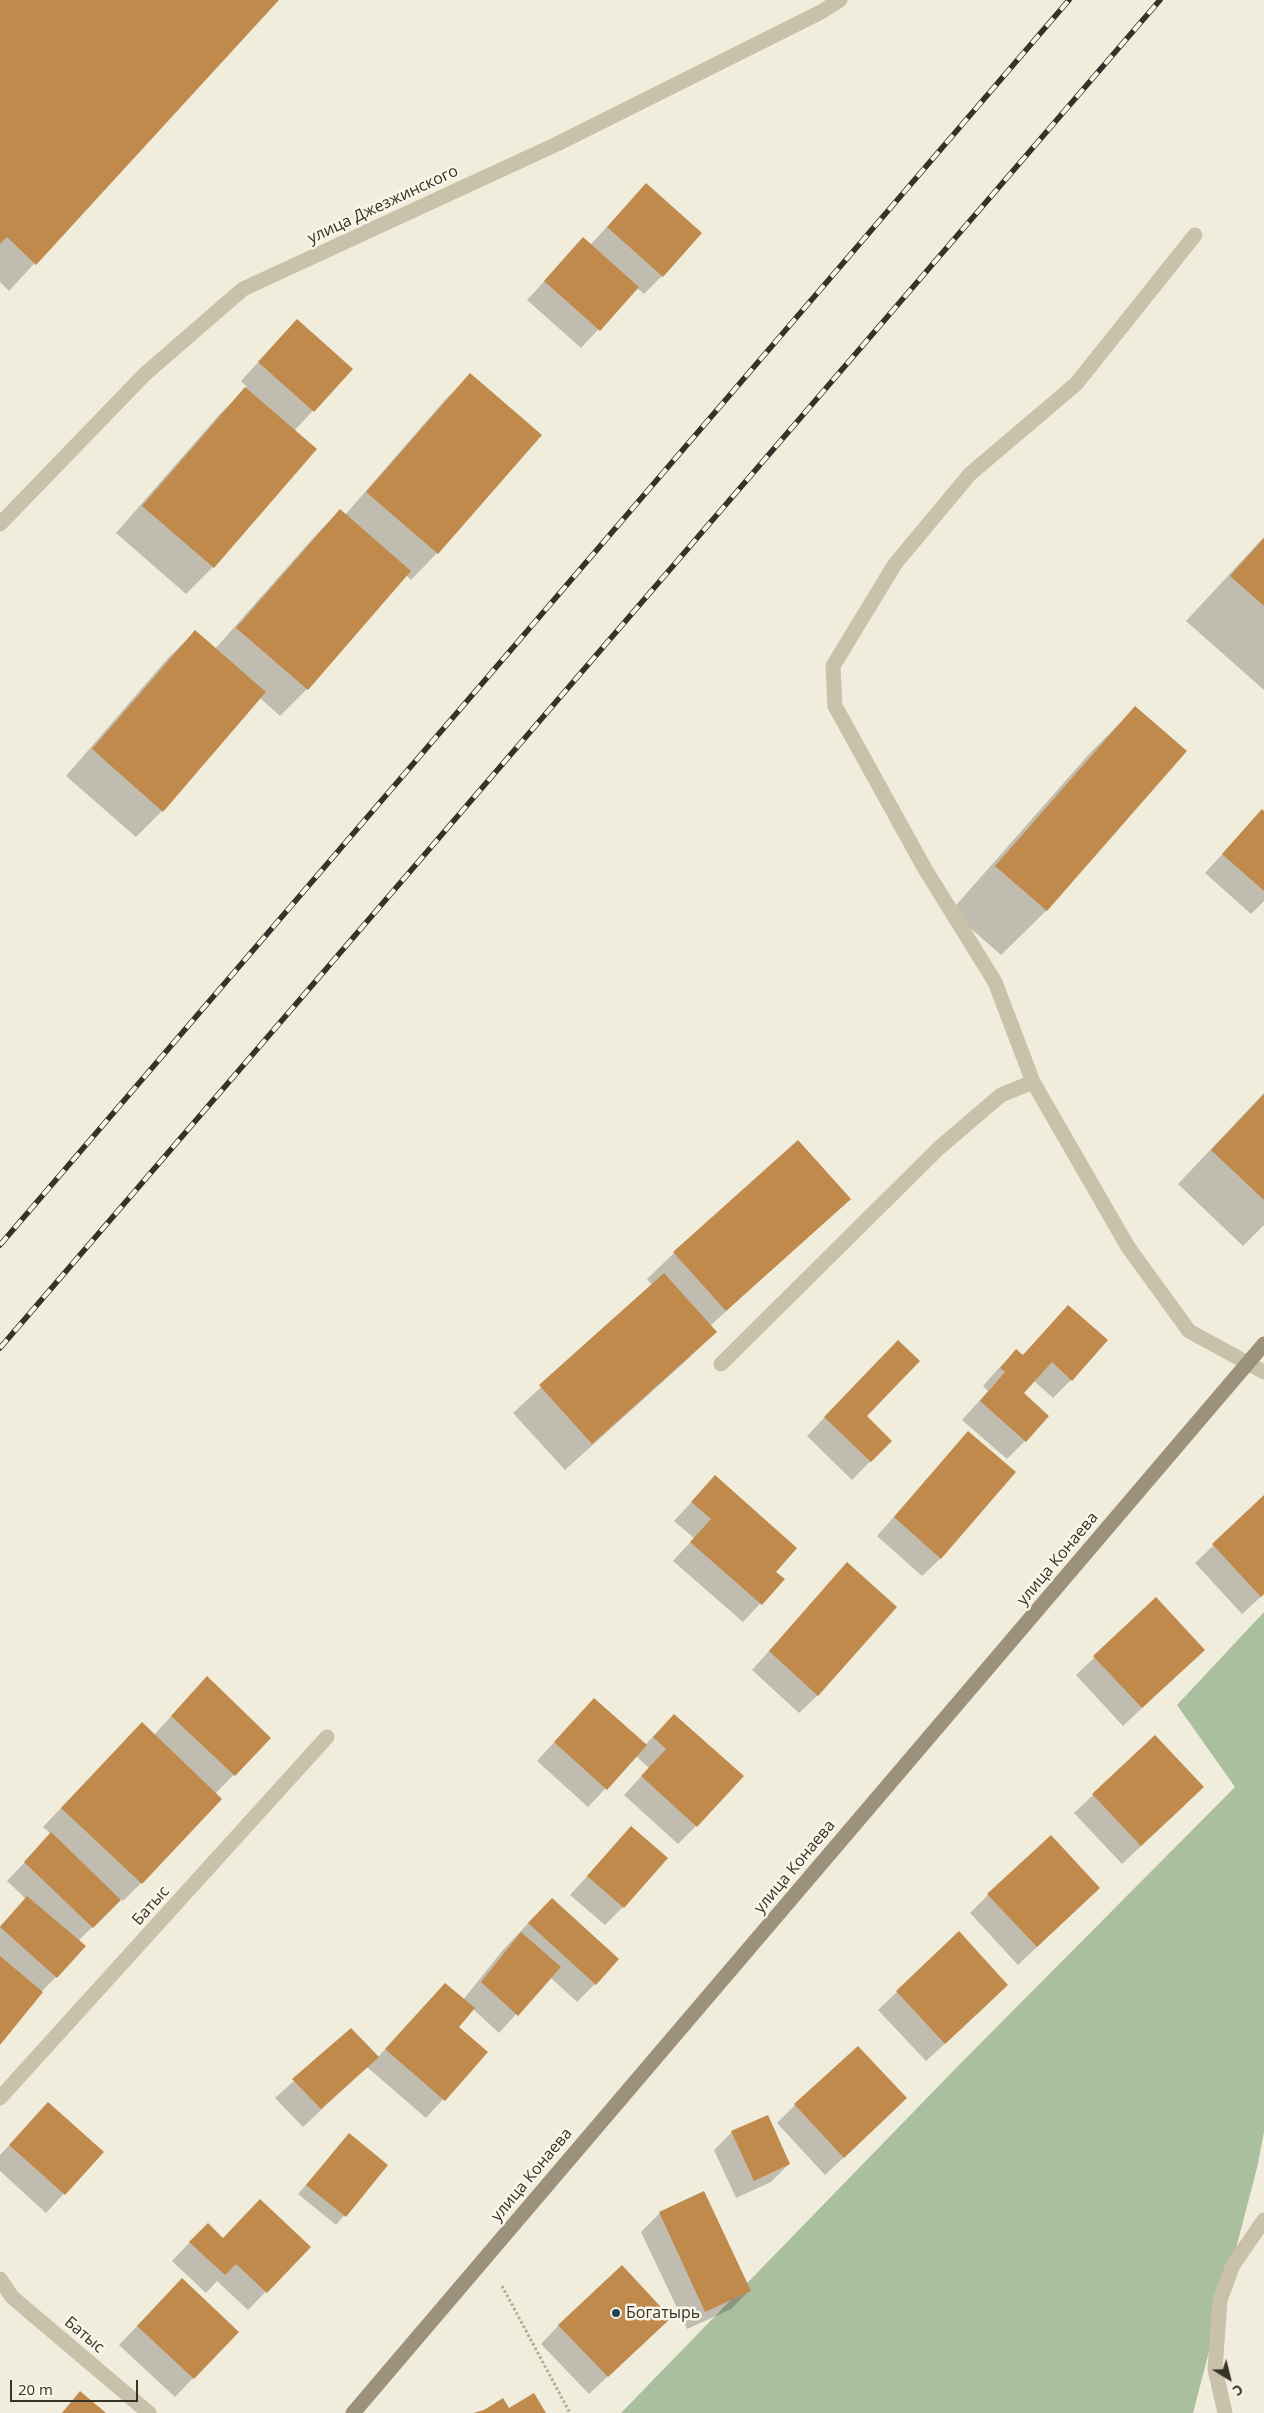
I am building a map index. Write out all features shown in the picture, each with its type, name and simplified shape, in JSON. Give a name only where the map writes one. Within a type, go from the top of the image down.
[{"type":"main road","name":"улица Конаева","points":[[353,2413],[1264,1344]]},
{"type":"street","name":"улица Джезжинского","points":[[0,524],[145,374],[243,289],[557,144],[821,12],[840,0]]},
{"type":"street","points":[[1195,235],[1076,384],[970,474],[894,564],[833,666],[836,706],[926,869],[995,982],[1033,1082],[1128,1247],[1189,1330],[1264,1372]]},
{"type":"street","points":[[721,1364],[939,1148],[1001,1095],[1033,1082]]},
{"type":"street","name":"Батыс","points":[[0,2098],[328,1737]]},
{"type":"street","points":[[1225,2413],[1215,2370],[1220,2300],[1233,2265],[1264,2220]]},
{"type":"street","name":"Батыс","points":[[0,2279],[12,2297],[149,2413]]},
{"type":"path","points":[[487,2256],[570,2413]]},
{"type":"green space","points":[[1264,1612],[1264,2132],[1257,2168],[1193,2413],[621,2413],[959,2065],[1235,1787],[1177,1705]]},
{"type":"building","points":[[0,0],[279,0],[36,265],[7,237],[0,244]]},
{"type":"building","points":[[646,183],[702,233],[663,277],[607,227]]},
{"type":"building","points":[[583,237],[639,287],[600,331],[544,281]]},
{"type":"building","points":[[297,319],[353,369],[314,412],[258,362]]},
{"type":"building","points":[[470,373],[542,435],[438,554],[366,492]]},
{"type":"building","points":[[245,387],[317,449],[214,568],[142,506]]},
{"type":"building","points":[[340,509],[411,571],[308,690],[236,628]]},
{"type":"building","points":[[1264,538],[1264,606],[1230,576]]},
{"type":"building","points":[[195,630],[266,692],[163,812],[92,749]]},
{"type":"building","points":[[1135,706],[1187,751],[1047,911],[995,866]]},
{"type":"building","points":[[1262,809],[1264,811],[1264,891],[1222,854]]},
{"type":"building","points":[[1264,1094],[1264,1200],[1211,1150]]},
{"type":"building","points":[[798,1140],[851,1199],[726,1311],[673,1252]]},
{"type":"building","points":[[664,1273],[717,1332],[592,1444],[539,1385]]},
{"type":"building","points":[[1068,1305],[1108,1340],[1072,1381],[1052,1362],[1024,1393],[1049,1416],[1026,1442],[980,1401],[1005,1372],[1000,1368],[1016,1349],[1023,1355]]},
{"type":"building","points":[[898,1340],[920,1361],[867,1416],[892,1441],[871,1462],[824,1417]]},
{"type":"building","points":[[968,1431],[1016,1472],[941,1559],[894,1517]]},
{"type":"building","points":[[715,1475],[797,1548],[776,1572],[785,1579],[762,1605],[690,1542],[711,1519],[691,1502]]},
{"type":"building","points":[[1264,1495],[1264,1594],[1261,1597],[1212,1544]]},
{"type":"building","points":[[847,1562],[897,1607],[818,1696],[769,1651]]},
{"type":"building","points":[[1156,1597],[1205,1650],[1142,1708],[1093,1656]]},
{"type":"building","points":[[207,1676],[271,1738],[235,1776],[171,1716]]},
{"type":"building","points":[[594,1698],[647,1745],[607,1790],[554,1742]]},
{"type":"building","points":[[674,1714],[744,1776],[697,1827],[641,1776],[666,1749],[653,1737]]},
{"type":"building","points":[[142,1722],[222,1799],[142,1884],[61,1808]]},
{"type":"building","points":[[1155,1735],[1204,1787],[1141,1846],[1092,1794]]},
{"type":"building","points":[[631,1826],[668,1858],[624,1908],[587,1876]]},
{"type":"building","points":[[51,1832],[121,1900],[93,1928],[24,1862]]},
{"type":"building","points":[[1051,1835],[1100,1888],[1037,1947],[987,1894]]},
{"type":"building","points":[[27,1896],[86,1946],[57,1978],[0,1927]]},
{"type":"building","points":[[552,1898],[619,1959],[596,1985],[528,1923]]},
{"type":"building","points":[[959,1931],[1008,1985],[945,2044],[896,1991]]},
{"type":"building","points":[[521,1932],[561,1967],[518,2016],[481,1982]]},
{"type":"building","points":[[0,1956],[43,1992],[0,2045]]},
{"type":"building","points":[[445,1983],[475,2008],[459,2027],[488,2052],[445,2101],[385,2049]]},
{"type":"building","points":[[351,2028],[379,2057],[321,2109],[292,2079]]},
{"type":"building","points":[[858,2046],[907,2098],[844,2158],[794,2104]]},
{"type":"building","points":[[48,2102],[104,2152],[65,2195],[9,2145]]},
{"type":"building","points":[[768,2115],[790,2164],[754,2181],[731,2131]]},
{"type":"building","points":[[349,2133],[388,2165],[346,2217],[306,2185]]},
{"type":"building","points":[[704,2191],[751,2291],[705,2312],[659,2212]]},
{"type":"building","points":[[260,2199],[311,2247],[267,2293],[236,2264],[225,2275],[189,2242],[208,2223],[223,2238]]},
{"type":"building","points":[[622,2265],[671,2318],[608,2377],[558,2325]]},
{"type":"building","points":[[182,2278],[239,2332],[194,2379],[137,2326]]},
{"type":"building","points":[[80,2391],[106,2413],[62,2413]]},
{"type":"building","points":[[534,2393],[546,2413],[473,2413],[484,2410],[503,2398],[509,2408]]},
{"type":"railway","points":[[0,1245],[1069,0]]},
{"type":"railway","points":[[0,1348],[1160,0]]},
{"type":"place","name":"Богатырь","points":[[616,2313]]}]
